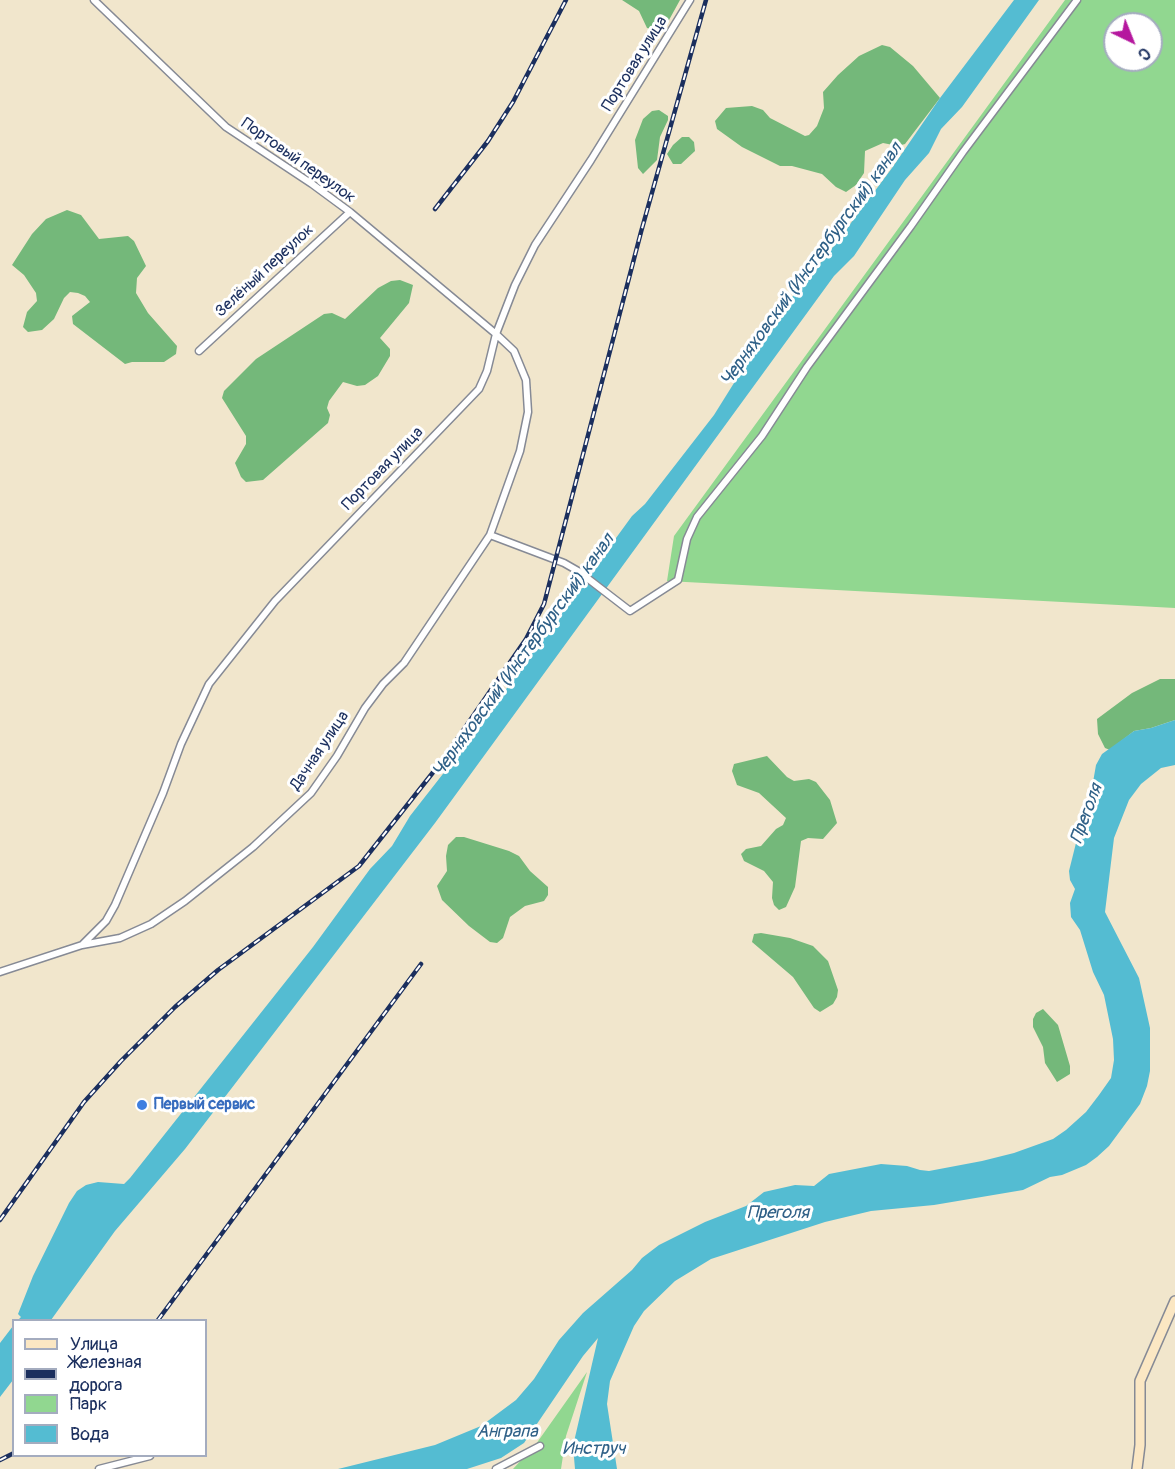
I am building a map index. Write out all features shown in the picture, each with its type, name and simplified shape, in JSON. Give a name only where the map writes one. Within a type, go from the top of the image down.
[{"type":"street","name":"Портовый переулок","points":[[94,0],[226,127],[350,212],[514,351],[526,380],[528,412],[520,451],[490,535]]},
{"type":"street","name":"Портовая улица","points":[[82,945],[106,921],[115,905],[208,684],[275,601],[479,389],[487,371],[496,334],[515,285],[535,245],[591,160],[690,0]]},
{"type":"street","points":[[490,535],[556,559],[578,571],[630,610],[678,580],[687,539],[697,517],[762,436],[807,367],[1077,0]]},
{"type":"street","name":"Зелёный переулок","points":[[199,351],[350,212]]},
{"type":"street","name":"Дачная улица","points":[[0,972],[82,945],[120,938],[151,924],[253,847],[311,793],[337,756],[365,708],[383,684],[404,663],[490,535]]},
{"type":"street","points":[[1137,1469],[1140,1445],[1140,1381],[1175,1301]]},
{"type":"street","points":[[495,1469],[540,1446]]},
{"type":"street","points":[[99,1469],[143,1457]]},
{"type":"green space","points":[[622,0],[680,0],[669,20],[658,31],[647,28],[639,11]]},
{"type":"green space","points":[[1065,0],[1175,0],[1175,608],[667,581],[674,536]]},
{"type":"green space","points":[[882,45],[890,47],[913,66],[940,98],[905,144],[898,146],[883,143],[865,151],[864,173],[856,185],[846,192],[836,187],[822,174],[792,166],[780,166],[742,147],[717,129],[715,121],[726,108],[752,106],[763,110],[770,118],[805,136],[809,135],[817,126],[824,108],[823,92],[859,56]]},
{"type":"green space","points":[[659,110],[668,116],[668,120],[660,137],[657,160],[643,174],[638,168],[635,140],[643,119],[652,111]]},
{"type":"green space","points":[[682,137],[689,137],[694,142],[695,151],[681,164],[673,164],[667,154]]},
{"type":"green space","points":[[67,210],[81,215],[99,239],[128,236],[134,241],[146,266],[137,278],[136,293],[148,313],[177,346],[176,354],[164,362],[125,364],[73,324],[72,316],[90,302],[78,293],[70,292],[64,298],[54,319],[42,330],[28,332],[23,327],[27,312],[37,301],[36,293],[24,275],[12,265],[32,234],[46,219]]},
{"type":"green space","points":[[400,280],[413,285],[409,303],[380,338],[390,349],[390,356],[378,376],[365,385],[357,386],[343,382],[329,401],[328,423],[263,480],[246,482],[241,477],[235,463],[246,444],[246,436],[222,398],[224,391],[256,359],[324,314],[332,313],[345,319],[378,288],[391,281]]},
{"type":"green space","points":[[1160,679],[1175,679],[1175,720],[1134,731],[1110,750],[1105,748],[1098,734],[1097,719],[1132,693]]},
{"type":"green space","points":[[767,756],[787,777],[794,781],[809,779],[816,782],[830,800],[837,823],[823,839],[808,838],[801,841],[795,887],[786,907],[779,910],[772,898],[773,882],[764,871],[744,861],[741,854],[746,849],[761,846],[776,829],[783,825],[786,818],[759,793],[737,785],[732,771],[734,764]]},
{"type":"green space","points":[[456,837],[464,837],[519,856],[530,871],[548,887],[548,895],[544,901],[525,906],[510,917],[503,938],[497,943],[490,942],[469,926],[442,900],[437,886],[447,871],[448,845]]},
{"type":"green space","points":[[754,934],[790,938],[813,946],[828,961],[838,990],[833,1004],[820,1012],[814,1008],[793,977],[752,942]]},
{"type":"green space","points":[[1043,1009],[1058,1025],[1070,1066],[1070,1074],[1057,1082],[1045,1063],[1043,1047],[1033,1027],[1036,1013]]},
{"type":"green space","points":[[587,1372],[566,1436],[561,1469],[513,1469],[536,1444]]},
{"type":"water","points":[[1014,0],[1039,0],[962,107],[941,129],[929,153],[905,180],[854,256],[834,276],[435,823],[185,1149],[115,1231],[52,1319],[19,1319],[21,1317],[18,1314],[33,1276],[77,1191],[86,1185],[98,1182],[124,1184],[130,1178],[313,947],[370,869],[392,846],[410,816],[464,747],[632,516],[645,504],[714,415],[734,383],[735,375],[778,314],[827,255],[892,168],[940,98]]},
{"type":"water","name":"Преголя","points":[[1175,720],[1175,765],[1161,768],[1141,784],[1129,800],[1114,838],[1105,912],[1139,978],[1150,1028],[1150,1071],[1140,1104],[1109,1146],[1097,1157],[1086,1165],[1062,1175],[1050,1177],[1023,1190],[934,1205],[871,1211],[825,1222],[711,1259],[675,1281],[644,1311],[634,1326],[610,1381],[607,1404],[617,1469],[575,1469],[573,1446],[598,1338],[583,1356],[524,1443],[501,1458],[467,1469],[338,1469],[435,1445],[481,1426],[516,1400],[534,1379],[559,1340],[583,1313],[632,1270],[642,1258],[659,1245],[705,1222],[746,1206],[764,1192],[795,1185],[814,1186],[829,1174],[881,1164],[929,1171],[982,1161],[1014,1153],[1053,1139],[1066,1130],[1086,1112],[1111,1078],[1114,1060],[1113,1039],[1104,995],[1093,972],[1080,930],[1071,917],[1070,903],[1075,889],[1070,880],[1069,871],[1077,831],[1083,823],[1082,808],[1092,788],[1096,765],[1102,754],[1134,731]]},
{"type":"water","points":[[12,1327],[12,1381],[0,1397],[0,1343]]},
{"type":"railway","points":[[435,209],[488,141],[513,102],[566,0]]},
{"type":"railway","points":[[0,1220],[84,1102],[175,1007],[218,970],[359,866],[442,761],[526,639],[544,604],[641,232],[706,0]]},
{"type":"railway","points":[[159,1319],[421,964]]},
{"type":"railway","points":[[0,1460],[12,1454]]},
{"type":"place","name":"Первый сервис","points":[[142,1105]]},
{"type":"water label","name":"Черняховский (Инстербургский) канал","points":[[812,265]]},
{"type":"water label","name":"Черняховский (Инстербургский) канал","points":[[524,656]]},
{"type":"water label","name":"Анграпа","points":[[507,1432]]},
{"type":"water label","name":"Инструч","points":[[594,1449]]}]
